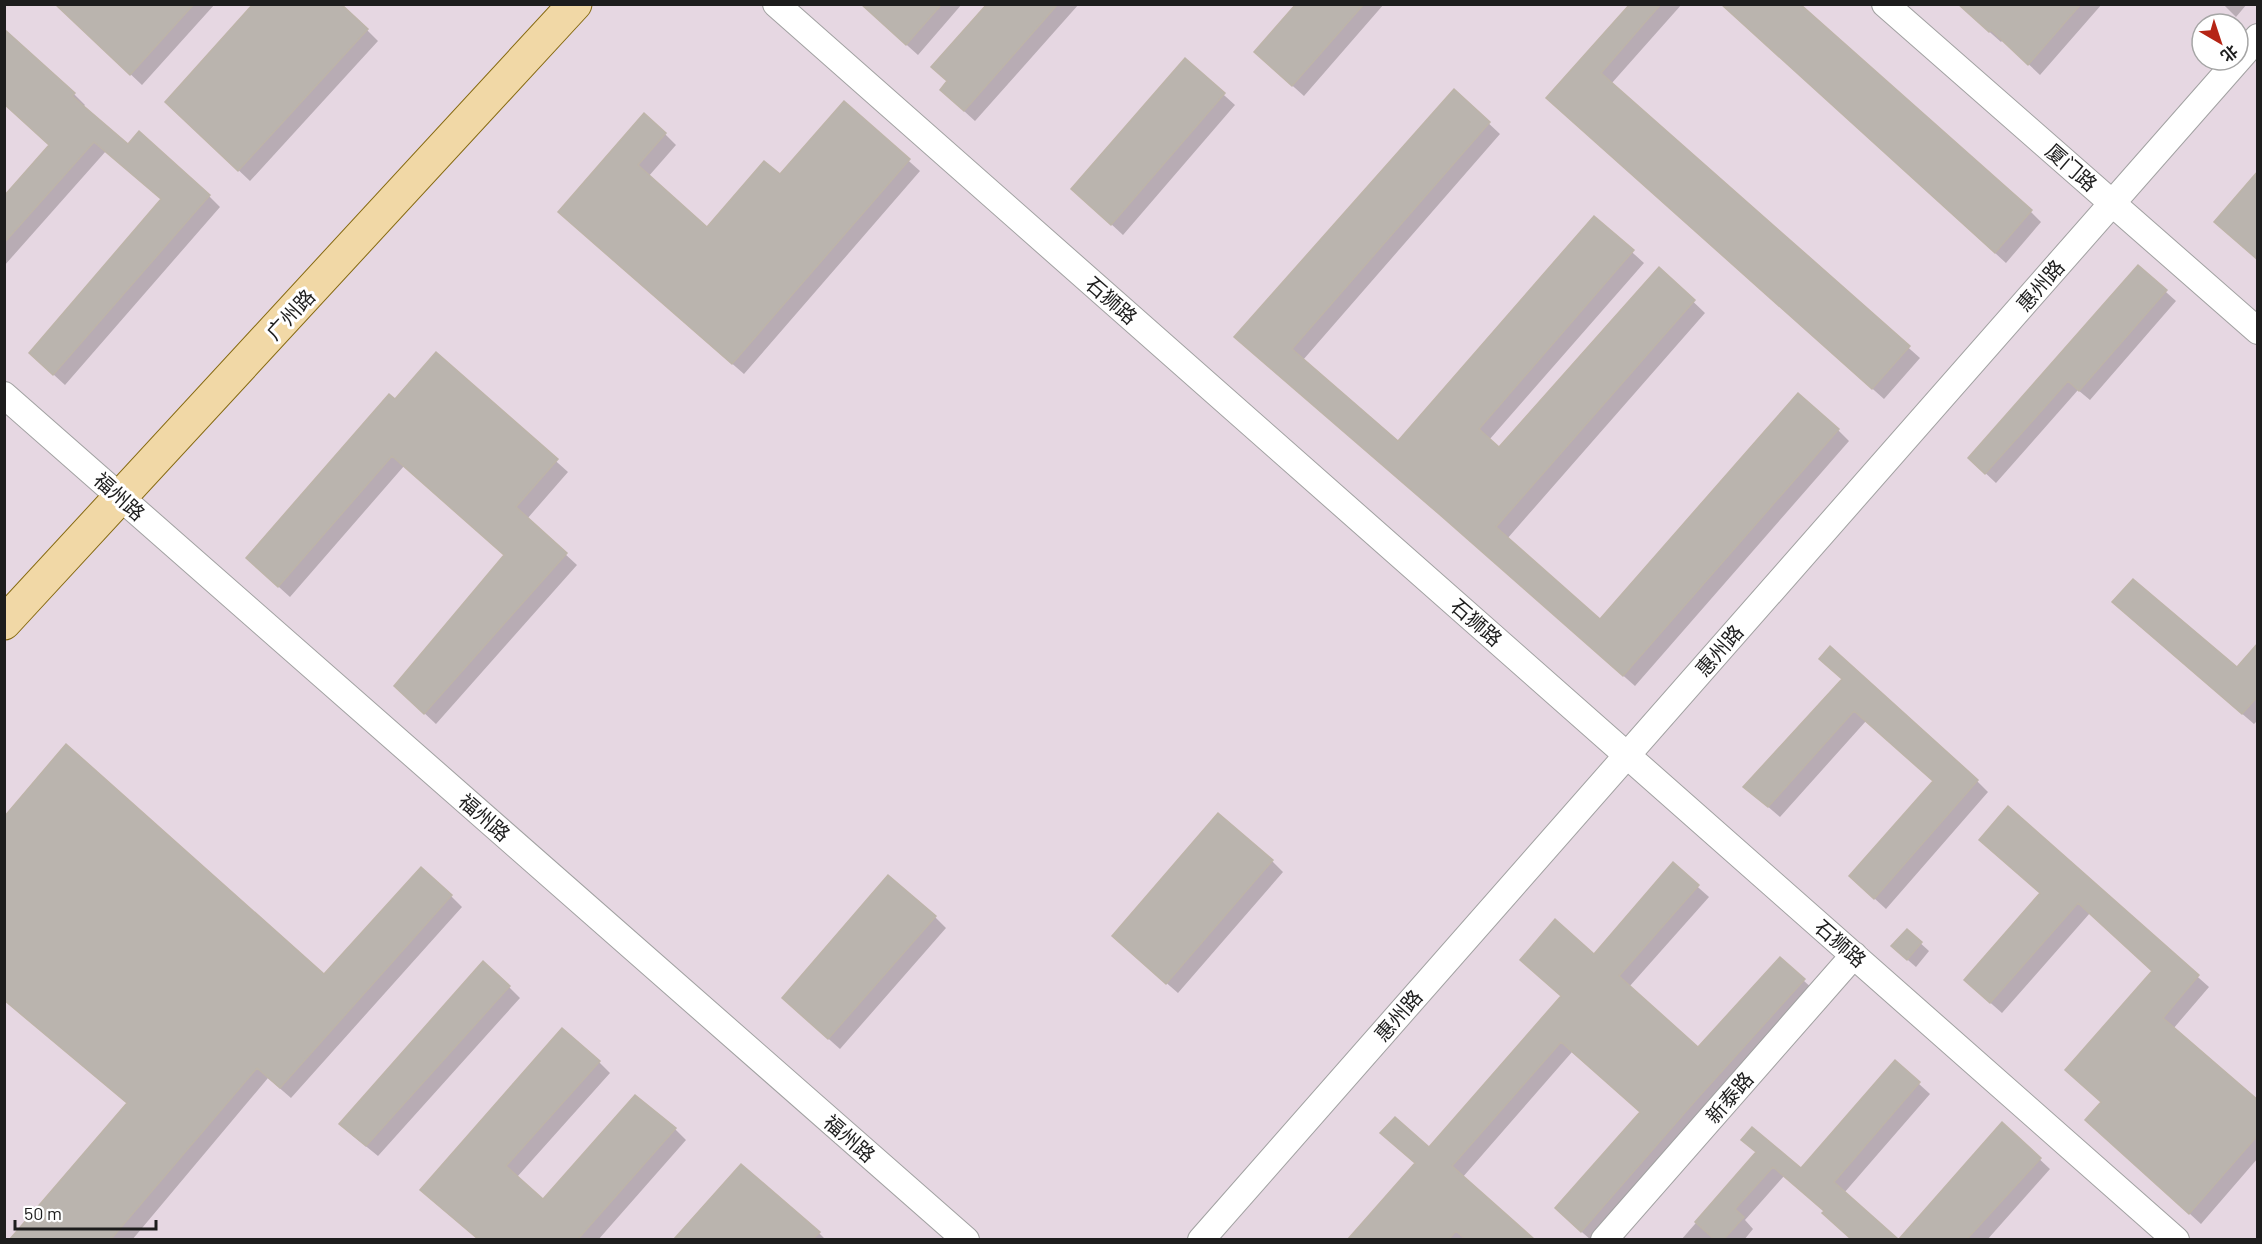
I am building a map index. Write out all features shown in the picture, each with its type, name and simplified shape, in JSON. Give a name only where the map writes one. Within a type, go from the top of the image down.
[{"type":"main road","name":"广州路","points":[[4,623],[112,490],[545,4]]},
{"type":"main road","name":"广州路","points":[[4,591],[112,490],[575,4]]},
{"type":"street","name":"石狮路","points":[[776,4],[2176,1239]]},
{"type":"street","name":"厦门路","points":[[1885,4],[2258,331]]},
{"type":"street","name":"惠州路","points":[[1201,1239],[2227,72]]},
{"type":"street","name":"福州路","points":[[4,394],[966,1239]]},
{"type":"street","name":"新泰路","points":[[1604,1239],[1854,955]]},
{"type":"shaded area","points":[[5,5],[2257,5],[2257,1239],[5,1239]]},
{"type":"building","points":[[55,4],[194,4],[130,75]]},
{"type":"building","points":[[253,4],[341,4],[368,29],[238,171],[165,102]]},
{"type":"building","points":[[861,4],[942,4],[906,45]]},
{"type":"building","points":[[987,4],[1058,4],[964,111],[940,90],[947,81],[931,67]]},
{"type":"building","points":[[1296,4],[1364,4],[1292,86],[1254,52]]},
{"type":"building","points":[[1630,4],[1661,4],[1601,73],[1910,346],[1872,389],[1546,98]]},
{"type":"building","points":[[1721,4],[1800,4],[2032,210],[1995,253]]},
{"type":"building","points":[[1958,4],[2081,4],[2028,65],[1991,30],[1989,32]]},
{"type":"building","points":[[4,29],[75,93],[72,96],[128,144],[139,131],[210,195],[53,375],[29,353],[161,199],[94,142],[4,243],[4,196],[49,145],[4,104]]},
{"type":"building","points":[[1185,58],[1225,93],[1111,225],[1071,189]]},
{"type":"building","points":[[1454,89],[1490,122],[1292,349],[1398,441],[1594,216],[1634,250],[1479,429],[1499,447],[1659,267],[1695,300],[1496,527],[1600,619],[1798,393],[1839,429],[1623,676],[1234,337]]},
{"type":"building","points":[[844,101],[910,159],[732,364],[558,212],[644,113],[666,133],[638,165],[707,227],[764,161],[780,174]]},
{"type":"building","points":[[2258,171],[2258,260],[2214,222]]},
{"type":"building","points":[[2138,265],[2167,290],[2079,391],[2068,381],[1985,474],[1968,458]]},
{"type":"building","points":[[436,352],[558,459],[516,507],[567,553],[424,714],[394,686],[504,555],[392,456],[278,587],[246,558],[389,394],[395,399]]},
{"type":"building","points":[[2133,579],[2237,667],[2258,643],[2258,696],[2242,714],[2112,602]]},
{"type":"building","points":[[1830,646],[1978,780],[1874,899],[1849,876],[1933,781],[1854,711],[1768,807],[1743,787],[1842,679],[1819,659]]},
{"type":"building","points":[[66,744],[324,974],[421,867],[452,895],[280,1088],[257,1068],[111,1239],[10,1239],[127,1103],[4,1000],[4,817]]},
{"type":"building","points":[[2008,806],[2199,975],[2163,1018],[2258,1100],[2258,1135],[2189,1214],[2085,1120],[2101,1102],[2065,1070],[2152,971],[2078,903],[1990,1003],[1964,980],[2040,893],[1979,840]]},
{"type":"building","points":[[1218,813],[1273,860],[1166,984],[1112,936]]},
{"type":"building","points":[[1673,862],[1699,885],[1619,976],[1698,1047],[1780,957],[1805,979],[1581,1232],[1555,1208],[1640,1112],[1561,1042],[1452,1166],[1534,1239],[1465,1239],[1456,1231],[1449,1239],[1348,1239],[1415,1163],[1380,1133],[1395,1117],[1429,1147],[1561,996],[1520,960],[1555,919],[1594,954]]},
{"type":"building","points":[[888,875],[936,916],[828,1039],[782,998]]},
{"type":"building","points":[[1907,929],[1922,942],[1907,960],[1891,946]]},
{"type":"building","points":[[483,961],[510,986],[366,1146],[339,1124]]},
{"type":"building","points":[[562,1028],[600,1061],[506,1166],[543,1199],[635,1095],[676,1128],[578,1239],[478,1239],[420,1190]]},
{"type":"building","points":[[1895,1060],[1920,1082],[1834,1182],[1898,1239],[1851,1239],[1822,1213],[1824,1211],[1773,1167],[1735,1209],[1744,1217],[1724,1239],[1714,1239],[1695,1222],[1756,1152],[1741,1140],[1752,1127],[1801,1168]]},
{"type":"building","points":[[2002,1122],[2041,1158],[1967,1239],[1899,1239]]},
{"type":"building","points":[[741,1164],[820,1232],[813,1239],[674,1239]]}]
